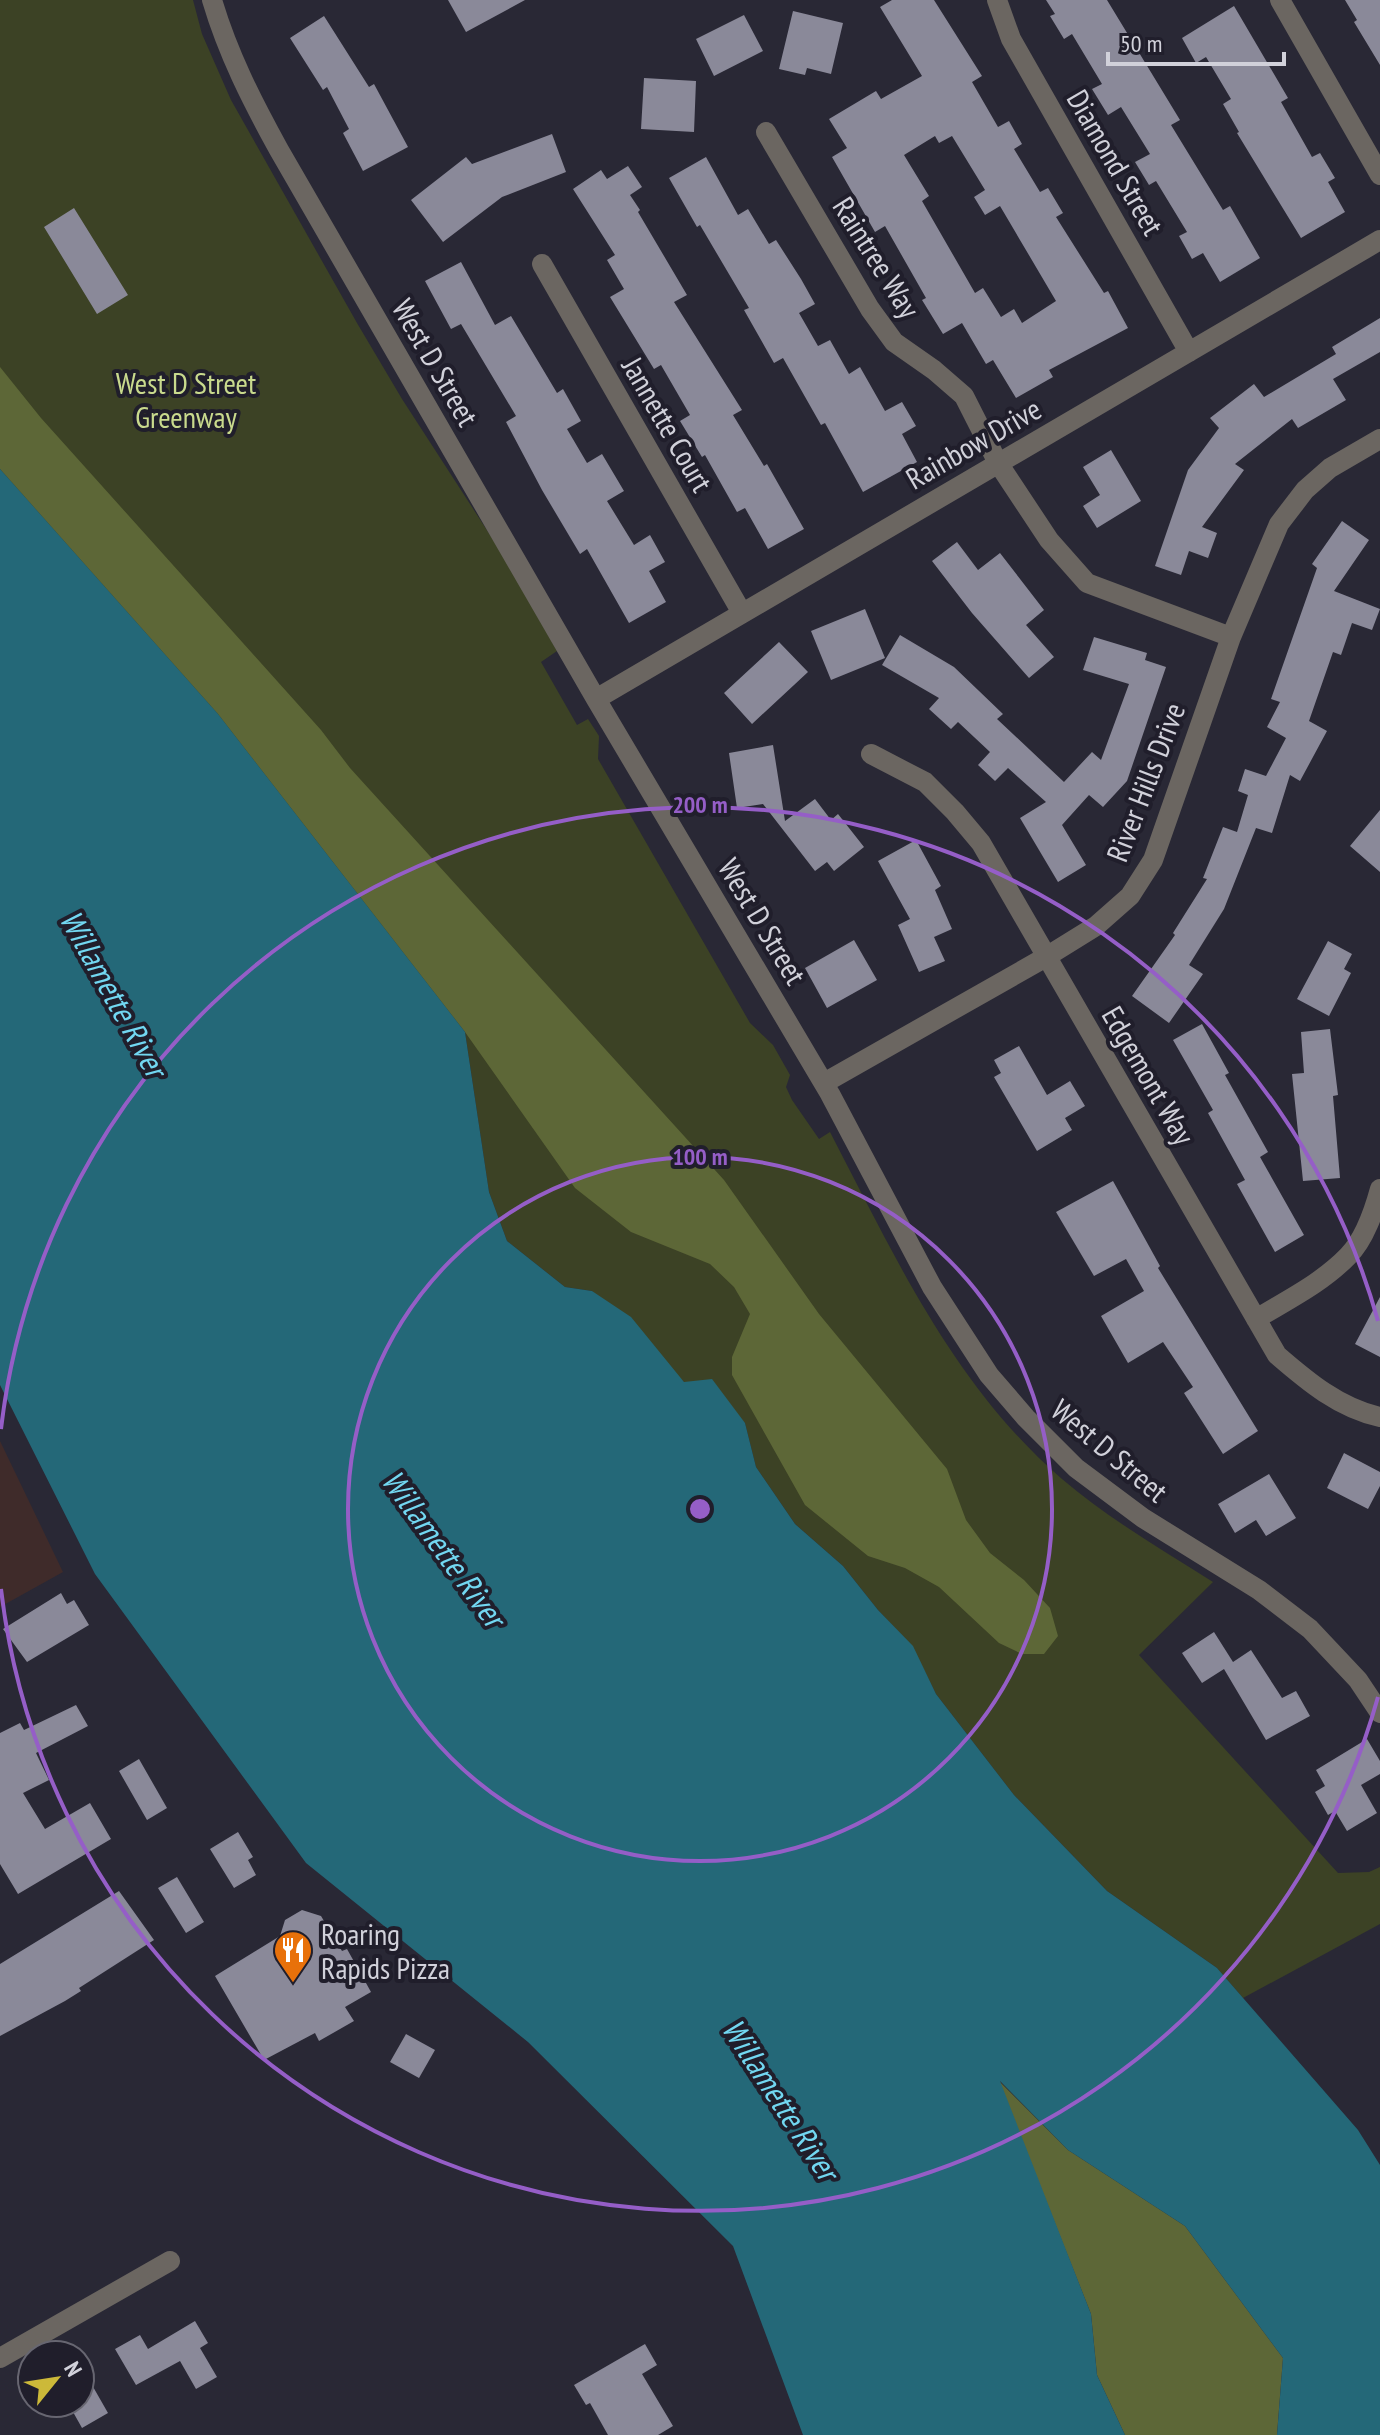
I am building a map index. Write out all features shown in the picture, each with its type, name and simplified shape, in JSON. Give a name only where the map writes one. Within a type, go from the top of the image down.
[{"type":"street","name":"West D Street","points":[[212,0],[223,36],[251,100],[396,357],[824,1083],[932,1287],[989,1375],[1076,1468],[1143,1518],[1259,1590],[1310,1629],[1358,1680],[1380,1713]]},
{"type":"street","name":"Diamond Street","points":[[997,0],[1011,39],[1189,352]]},
{"type":"street","points":[[1280,0],[1380,175]]},
{"type":"street","name":"Raintree Way","points":[[766,132],[870,309],[894,342],[964,396],[998,463],[1049,540],[1087,583],[1231,637]]},
{"type":"street","name":"Rainbow Drive","points":[[596,699],[1380,240]]},
{"type":"street","name":"Jannette Court","points":[[542,264],[742,613]]},
{"type":"street","name":"River Hills Drive","points":[[824,1083],[1046,957],[1096,926],[1130,896],[1153,860],[1231,637],[1279,524],[1305,490],[1330,468],[1380,439]]},
{"type":"street","name":"Edgemont Way","points":[[871,754],[925,782],[981,843],[1277,1355],[1316,1389],[1365,1414],[1380,1417]]},
{"type":"street","points":[[1256,1319],[1312,1286],[1350,1255],[1373,1214],[1380,1189]]},
{"type":"street","points":[[0,2358],[170,2261]]},
{"type":"shaded area","points":[[0,1441],[63,1572],[0,1607]]},
{"type":"green space","name":"West D Street Greenway","points":[[0,0],[193,0],[202,34],[231,100],[357,323],[503,555],[557,651],[541,662],[577,725],[588,719],[599,736],[598,759],[750,1023],[773,1045],[790,1075],[786,1087],[792,1100],[819,1139],[830,1132],[903,1272],[958,1361],[989,1403],[1024,1443],[1062,1479],[1136,1533],[1213,1582],[1139,1655],[1338,1873],[1369,1872],[1380,1867],[1380,1924],[1243,1998],[1217,1968],[1107,1891],[1014,1795],[936,1694],[912,1646],[843,1566],[795,1524],[756,1467],[745,1423],[684,1382],[592,1291],[565,1287],[507,1241],[489,1192],[465,1032],[0,469]]},
{"type":"green space","points":[[0,367],[41,418],[321,730],[350,768],[724,1180],[819,1314],[947,1469],[966,1520],[990,1553],[1024,1580],[1050,1608],[1058,1636],[1044,1654],[1022,1654],[999,1643],[939,1587],[905,1568],[868,1556],[805,1505],[732,1375],[732,1357],[750,1314],[734,1287],[710,1264],[631,1232],[575,1188],[465,1032],[218,714],[0,469]]},
{"type":"green space","points":[[998,2080],[1068,2150],[1185,2226],[1283,2358],[1277,2435],[1125,2435],[1097,2375],[1091,2314]]},
{"type":"water","name":"Willamette River","points":[[0,469],[218,714],[465,1032],[489,1192],[507,1241],[565,1287],[592,1291],[631,1317],[684,1382],[712,1379],[745,1423],[756,1467],[795,1524],[843,1566],[878,1610],[913,1646],[936,1694],[1014,1795],[1107,1891],[1217,1968],[1358,2130],[1380,2165],[1380,2435],[1277,2435],[1283,2358],[1185,2226],[1068,2150],[1000,2081],[1091,2314],[1097,2375],[1125,2435],[803,2435],[733,2246],[528,2042],[306,1863],[95,1574],[0,1385]]},
{"type":"building","points":[[448,0],[525,0],[466,32]]},
{"type":"building","points":[[892,0],[934,0],[982,76],[972,82],[998,127],[1009,121],[1022,144],[1014,149],[1040,192],[1048,188],[1063,213],[1056,217],[1104,293],[1108,291],[1128,328],[1049,370],[1053,377],[1016,398],[993,360],[986,364],[962,323],[943,334],[922,300],[926,298],[885,226],[875,232],[832,157],[847,148],[829,119],[876,91],[881,99],[922,76],[880,7]],"holes":[[[935,136],[939,143],[952,136],[985,190],[974,197],[985,215],[1000,206],[1056,301],[1022,323],[1014,309],[1001,317],[983,288],[975,293],[922,201],[929,196],[904,155]]]},
{"type":"building","points":[[1046,0],[1107,0],[1180,120],[1171,125],[1223,210],[1230,206],[1260,258],[1220,282],[1203,253],[1192,259],[1179,236],[1187,232],[1156,181],[1149,185],[1135,162],[1150,154],[1121,107],[1108,115],[1092,89],[1102,84],[1072,34],[1064,39],[1050,16],[1055,14]]},
{"type":"building","points":[[1345,0],[1380,0],[1380,65],[1354,22],[1357,20]]},
{"type":"building","points":[[1234,6],[1288,98],[1281,102],[1312,157],[1320,153],[1335,178],[1328,182],[1345,212],[1301,238],[1237,133],[1223,104],[1231,99],[1206,57],[1196,63],[1182,38]]},
{"type":"building","points":[[793,11],[843,23],[831,74],[807,68],[805,75],[779,69]]},
{"type":"building","points":[[744,15],[763,51],[714,76],[696,39]]},
{"type":"building","points":[[324,16],[369,87],[374,84],[408,147],[363,171],[343,133],[349,129],[327,87],[323,90],[290,38]]},
{"type":"building","points":[[644,78],[696,81],[694,132],[641,129]]},
{"type":"building","points":[[552,134],[566,172],[502,197],[443,242],[411,200],[466,157],[472,164]]},
{"type":"building","points":[[706,157],[738,215],[748,209],[769,244],[776,240],[801,279],[815,304],[799,313],[818,346],[830,340],[849,374],[860,367],[885,411],[902,402],[916,426],[902,434],[917,462],[863,492],[825,423],[821,425],[783,358],[774,363],[744,310],[749,308],[669,178]]},
{"type":"building","points":[[628,166],[642,187],[630,195],[687,295],[674,302],[742,410],[733,415],[764,466],[767,464],[804,529],[768,549],[745,508],[737,512],[705,455],[702,457],[680,421],[690,415],[661,365],[654,369],[610,297],[624,289],[607,260],[615,255],[573,189],[601,170],[607,179]]},
{"type":"building","points":[[74,208],[128,295],[97,314],[44,227]]},
{"type":"building","points":[[461,262],[495,325],[511,316],[557,393],[563,389],[581,421],[567,429],[587,463],[602,454],[624,491],[607,501],[634,545],[650,535],[665,562],[649,571],[666,602],[629,623],[587,549],[580,554],[542,490],[506,422],[516,416],[461,324],[451,329],[425,281]]},
{"type":"building","points":[[1380,318],[1380,352],[1333,379],[1346,400],[1298,428],[1292,419],[1235,464],[1244,470],[1202,527],[1217,533],[1208,558],[1189,551],[1181,575],[1155,566],[1188,470],[1219,428],[1210,418],[1254,384],[1264,397],[1336,354],[1332,347]]},
{"type":"building","points":[[1111,450],[1141,501],[1097,528],[1083,506],[1100,495],[1083,467]]},
{"type":"building","points":[[1342,521],[1369,540],[1334,591],[1380,609],[1372,630],[1352,623],[1341,655],[1333,652],[1309,721],[1327,731],[1300,781],[1290,775],[1272,833],[1256,828],[1224,909],[1189,965],[1203,974],[1169,1023],[1132,996],[1175,935],[1173,933],[1207,879],[1203,878],[1223,827],[1237,832],[1248,795],[1238,791],[1245,769],[1266,776],[1286,738],[1267,727],[1280,702],[1271,699],[1317,568],[1312,564]]},
{"type":"building","points":[[957,542],[978,570],[1000,553],[1044,610],[1026,625],[1054,657],[1029,678],[932,561]]},
{"type":"building","points":[[865,609],[885,658],[831,680],[811,631]]},
{"type":"building","points":[[900,635],[954,667],[1003,714],[997,719],[1064,782],[1092,752],[1101,760],[1129,684],[1083,670],[1094,637],[1147,653],[1145,660],[1166,667],[1127,781],[1103,807],[1089,795],[1062,825],[1086,865],[1058,882],[1020,818],[1046,802],[1008,768],[995,781],[978,765],[990,752],[958,722],[951,729],[929,709],[939,698],[882,665]]},
{"type":"building","points":[[779,642],[808,672],[752,724],[724,693]]},
{"type":"building","points":[[773,745],[785,821],[815,799],[831,820],[838,814],[864,847],[834,871],[827,862],[815,871],[763,804],[737,808],[729,753]]},
{"type":"building","points":[[1380,810],[1380,872],[1350,846]]},
{"type":"building","points":[[916,840],[941,886],[935,890],[952,929],[934,937],[945,961],[919,972],[898,925],[910,919],[878,861]]},
{"type":"building","points":[[854,940],[877,980],[827,1008],[805,968]]},
{"type":"building","points":[[1328,941],[1352,954],[1344,969],[1351,973],[1329,1016],[1297,999]]},
{"type":"building","points":[[1202,1024],[1229,1073],[1225,1075],[1268,1152],[1260,1157],[1304,1235],[1275,1252],[1237,1184],[1245,1180],[1208,1113],[1213,1110],[1173,1040]]},
{"type":"building","points":[[1330,1029],[1338,1095],[1333,1096],[1340,1178],[1303,1181],[1292,1074],[1304,1073],[1301,1032]]},
{"type":"building","points":[[1019,1046],[1047,1095],[1070,1081],[1085,1106],[1065,1118],[1072,1130],[1037,1151],[994,1077],[1001,1073],[994,1060]]},
{"type":"building","points":[[1113,1181],[1160,1266],[1158,1268],[1258,1431],[1223,1454],[1184,1393],[1193,1387],[1163,1342],[1128,1363],[1101,1316],[1144,1291],[1126,1259],[1094,1276],[1056,1212]]},
{"type":"building","points":[[1380,1297],[1380,1357],[1355,1344]]},
{"type":"building","points":[[1344,1453],[1380,1472],[1380,1486],[1368,1509],[1327,1488]]},
{"type":"building","points":[[1269,1474],[1296,1518],[1266,1536],[1256,1520],[1235,1533],[1218,1504]]},
{"type":"building","points":[[61,1593],[67,1604],[74,1600],[89,1625],[27,1662],[3,1629]]},
{"type":"building","points":[[1214,1632],[1233,1662],[1251,1650],[1282,1698],[1296,1691],[1310,1716],[1266,1740],[1224,1669],[1202,1683],[1182,1653]]},
{"type":"building","points":[[76,1705],[88,1726],[36,1753],[49,1780],[23,1793],[45,1829],[90,1803],[111,1839],[18,1894],[0,1864],[0,1733],[20,1723],[24,1730]]},
{"type":"building","points":[[1367,1739],[1380,1761],[1380,1774],[1361,1785],[1377,1813],[1347,1831],[1335,1811],[1328,1815],[1315,1792],[1325,1786],[1316,1770]]},
{"type":"building","points":[[139,1759],[167,1808],[147,1820],[119,1771]]},
{"type":"building","points":[[238,1832],[253,1857],[248,1860],[256,1875],[234,1888],[210,1849]]},
{"type":"building","points":[[177,1877],[204,1922],[186,1933],[158,1888]]},
{"type":"building","points":[[119,1891],[154,1940],[79,1988],[81,1991],[65,2001],[0,2036],[0,1964]]},
{"type":"building","name":"Roaring Rapids Pizza","points":[[302,1910],[321,1916],[342,1951],[347,1949],[371,1992],[345,2007],[354,2021],[319,2041],[315,2033],[264,2060],[215,1976],[280,1936],[285,1920]]},
{"type":"building","points":[[406,2034],[435,2050],[419,2078],[390,2062]]},
{"type":"building","points":[[195,2321],[208,2343],[200,2348],[217,2377],[196,2389],[180,2361],[136,2385],[115,2349],[140,2335],[148,2349]]},
{"type":"building","points":[[645,2344],[657,2365],[642,2374],[673,2426],[658,2435],[608,2435],[590,2403],[586,2405],[574,2385]]},
{"type":"building","points":[[96,2392],[108,2413],[82,2428],[77,2419],[96,2419]]},
{"type":"place","name":"Roaring Rapids Pizza","points":[[293,1984]]}]
